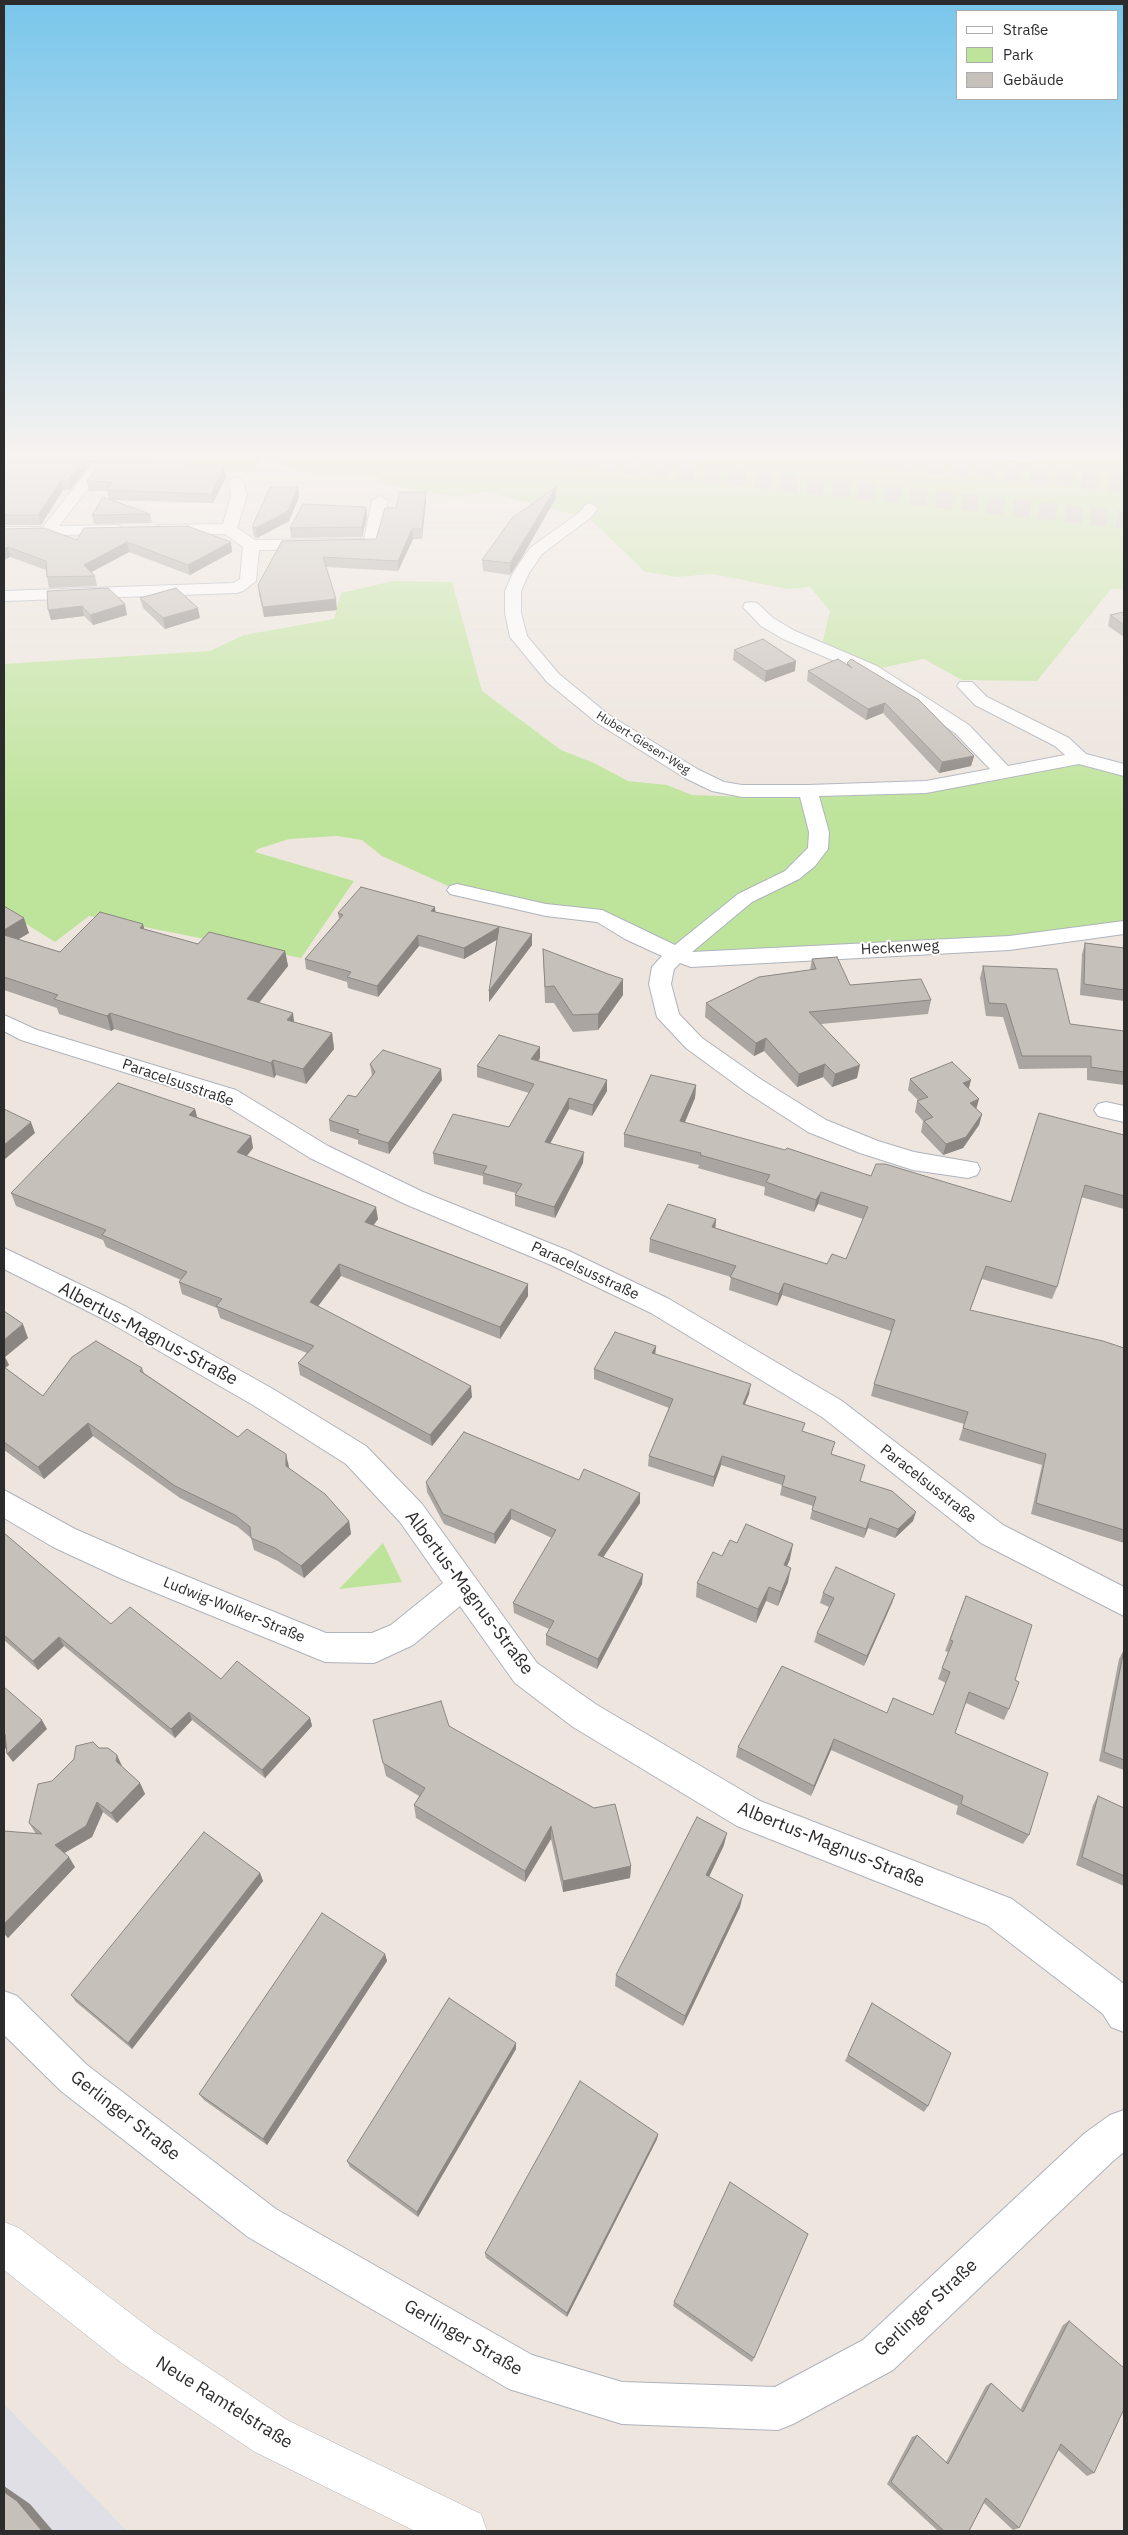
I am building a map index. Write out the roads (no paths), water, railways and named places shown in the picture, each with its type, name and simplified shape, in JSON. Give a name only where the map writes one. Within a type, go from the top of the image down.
[{"type":"main road","name":"Neue Ramtelstraße","points":[[4,2243],[139,2348],[271,2436],[464,2531]]},
{"type":"street","points":[[4,596],[237,588],[248,581],[248,577]]},
{"type":"street","name":"Hubert-Giesen-Weg","points":[[519,577],[513,591],[513,613],[519,637],[553,678],[602,719],[692,774],[719,787],[742,791],[808,791]]},
{"type":"street","points":[[751,607],[767,622],[789,635],[871,670],[962,729],[1004,772]]},
{"type":"street","points":[[966,686],[981,701],[1062,742],[1079,758]]},
{"type":"street","points":[[968,1169],[913,1161],[869,1147],[817,1126],[754,1086],[694,1043],[668,1017],[660,984],[663,967],[745,898],[792,875],[808,862],[818,849],[819,832],[808,791],[926,787],[1079,758],[1119,768],[1120,753],[1124,749]]},
{"type":"street","name":"Heckenweg","points":[[457,890],[546,910],[602,916],[633,934],[690,960],[733,956],[1009,943],[1124,928]]},
{"type":"street","name":"Paracelsusstraße","points":[[4,1022],[29,1035],[228,1096],[319,1152],[414,1198],[560,1258],[660,1306],[832,1409],[992,1534],[1124,1602]]},
{"type":"street","name":"Albertus-Magnus-Straße","points":[[4,1258],[117,1314],[262,1397],[356,1455],[411,1513],[526,1673],[584,1716],[749,1814],[999,1912],[1116,2001],[1124,2014]]},
{"type":"street","name":"Ludwig-Wolker-Straße","points":[[4,1503],[64,1538],[325,1647],[374,1648],[402,1635],[462,1586]]},
{"type":"street","name":"Gerlinger Straße","points":[[4,2009],[74,2078],[262,2222],[524,2374],[622,2402],[778,2409],[878,2355],[1091,2154],[1124,2129]]}]
